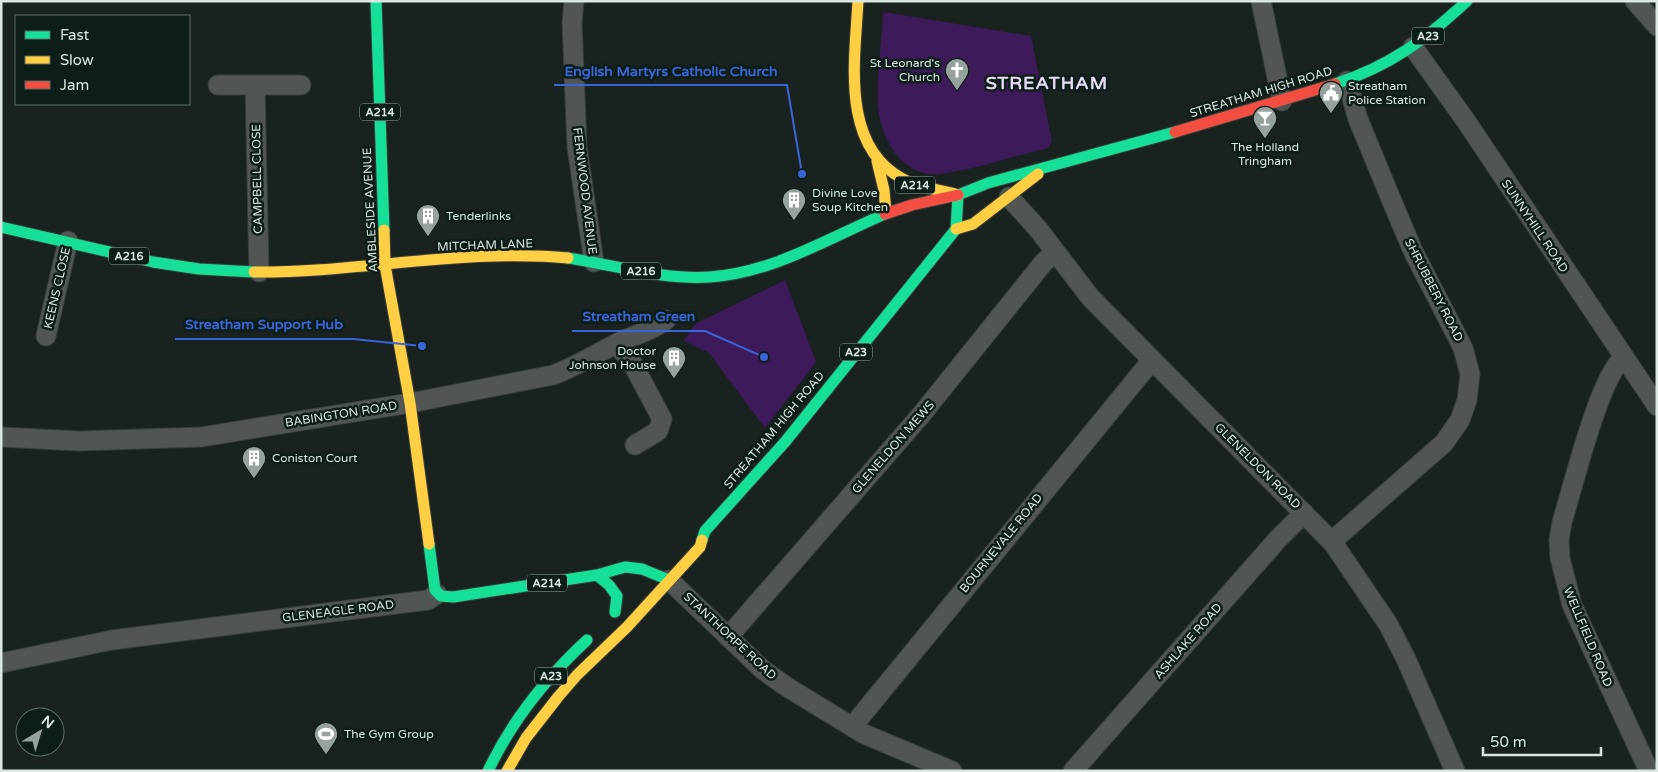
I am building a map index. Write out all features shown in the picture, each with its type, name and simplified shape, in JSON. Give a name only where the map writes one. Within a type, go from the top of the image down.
[{"type":"main road","name":"AMBLESIDE AVENUE","points":[[376,1],[385,265],[410,403],[433,585],[437,594]]},
{"type":"main road","name":"A214","points":[[858,1],[854,76],[855,95],[863,131],[877,161],[899,178],[912,185],[945,190],[958,195]]},
{"type":"main road","name":"STREATHAM HIGH ROAD","points":[[958,195],[988,183],[1042,170],[1347,81],[1384,65],[1413,47],[1437,29],[1467,1]]},
{"type":"main road","points":[[877,161],[884,190],[886,213]]},
{"type":"main road","name":"STREATHAM HIGH ROAD","points":[[642,586],[700,547],[705,530],[760,472],[956,229],[973,224],[1030,182],[1042,170]]},
{"type":"main road","name":"MITCHAM LANE","points":[[1,227],[153,262],[199,269],[259,272],[525,255],[594,262],[680,276],[709,277],[745,272],[869,222],[886,213],[925,200],[958,195]]},
{"type":"main road","points":[[956,229],[958,195]]},
{"type":"main road","points":[[691,533],[705,530]]},
{"type":"main road","name":"GLENEAGLE ROAD","points":[[437,594],[453,597],[597,575],[610,569],[628,566],[638,566],[662,572]]},
{"type":"main road","name":"STREATHAM HIGH ROAD","points":[[507,771],[526,738],[662,572]]},
{"type":"main road","points":[[597,575],[609,585],[617,596],[615,612]]},
{"type":"main road","points":[[607,622],[629,599]]},
{"type":"main road","name":"A23","points":[[488,771],[512,727],[557,668],[598,631]]},
{"type":"street","name":"FERNWOOD AVENUE","points":[[574,1],[572,22],[577,147],[594,262]]},
{"type":"street","points":[[1261,1],[1282,101]]},
{"type":"street","points":[[1635,1],[1657,26]]},
{"type":"street","name":"SUNNYHILL ROAD","points":[[1413,47],[1466,121],[1623,358],[1657,406]]},
{"type":"street","name":"SHRUBBERY ROAD","points":[[1333,544],[1339,535],[1444,443],[1460,420],[1467,400],[1470,374],[1463,348],[1413,251],[1391,199],[1358,119],[1347,81]]},
{"type":"street","points":[[218,86],[300,86]]},
{"type":"street","name":"CAMPBELL CLOSE","points":[[255,86],[259,272]]},
{"type":"street","name":"GLENELDON ROAD","points":[[1009,197],[1038,230],[1090,298],[1333,544],[1388,624],[1406,659],[1455,771]]},
{"type":"street","name":"KEENS CLOSE","points":[[46,336],[68,241]]},
{"type":"street","name":"GLENELDON MEWS","points":[[728,637],[921,415],[1044,262],[1054,253]]},
{"type":"street","name":"BABINGTON ROAD","points":[[1,437],[79,441],[201,437],[410,403],[553,375],[574,367],[615,345],[660,325],[666,320]]},
{"type":"street","points":[[615,345],[629,357],[662,418],[658,431],[635,445]]},
{"type":"street","name":"WELLFIELD ROAD","points":[[1623,358],[1608,378],[1600,401],[1562,522],[1559,540],[1560,558],[1572,605],[1649,771]]},
{"type":"street","name":"BOURNEVALE ROAD","points":[[852,727],[1152,360]]},
{"type":"street","name":"ASHLAKE ROAD","points":[[1073,771],[1278,539],[1304,513]]},
{"type":"street","name":"STANTHORPE ROAD","points":[[662,572],[763,670],[852,727],[952,771]]},
{"type":"street","name":"GLENEAGLE ROAD","points":[[1,663],[112,640],[428,600],[437,594]]},
{"type":"shaded area","points":[[883,12],[1031,36],[1052,142],[1048,148],[980,166],[940,174],[927,174],[915,170],[905,163],[889,144],[880,120],[878,107]]},
{"type":"shaded area","points":[[785,280],[816,362],[765,428],[709,353],[684,341],[695,324]]},
{"type":"traffic: fast","points":[[376,1],[384,230]]},
{"type":"traffic: fast","points":[[1335,84],[1373,69],[1406,50],[1436,28],[1467,1]]},
{"type":"traffic: fast","points":[[958,195],[988,183],[1175,132]]},
{"type":"traffic: fast","points":[[702,540],[705,531],[785,442],[956,229],[958,195]]},
{"type":"traffic: fast","points":[[568,258],[674,276],[710,277],[733,274],[778,262],[885,214]]},
{"type":"traffic: fast","points":[[1,227],[153,262],[199,269],[254,272]]},
{"type":"traffic: fast","points":[[429,544],[435,590],[441,596],[453,597],[597,575],[625,567],[642,569],[669,580]]},
{"type":"traffic: fast","points":[[597,575],[609,585],[617,596],[615,612]]},
{"type":"traffic: fast","points":[[488,771],[508,734],[531,701],[558,669],[587,640]]},
{"type":"traffic: slow","points":[[858,1],[854,74],[860,123],[869,145],[883,164],[903,179],[916,185],[958,195]]},
{"type":"traffic: slow","points":[[877,161],[884,190],[886,213]]},
{"type":"traffic: slow","points":[[956,229],[973,224],[1038,174]]},
{"type":"traffic: slow","points":[[384,230],[385,265],[410,403],[429,544]]},
{"type":"traffic: slow","points":[[254,272],[332,269],[490,256],[568,258]]},
{"type":"traffic: slow","points":[[507,771],[526,738],[558,697],[577,675],[627,627],[700,547],[702,540]]},
{"type":"traffic: jam","points":[[1175,132],[1335,84]]},
{"type":"traffic: jam","points":[[885,214],[912,205],[958,195]]},
{"type":"place","name":"St Leonard's Church","points":[[957,91]]},
{"type":"place","name":"Streatham Police Station","points":[[1331,114]]},
{"type":"place","name":"The Holland Tringham","points":[[1265,139]]},
{"type":"place","name":"English Martyrs Catholic Church","points":[[802,174]]},
{"type":"place","name":"Divine Love Soup Kitchen","points":[[794,221]]},
{"type":"place","name":"Tenderlinks","points":[[428,237]]},
{"type":"place","name":"Streatham Support Hub","points":[[422,346]]},
{"type":"place","name":"Streatham Green","points":[[764,357]]},
{"type":"place","name":"Doctor Johnson House","points":[[674,379]]},
{"type":"place","name":"Coniston Court","points":[[254,479]]},
{"type":"place","name":"The Gym Group","points":[[326,755]]},
{"type":"district","name":"STREATHAM","points":[[1047,83]]}]
